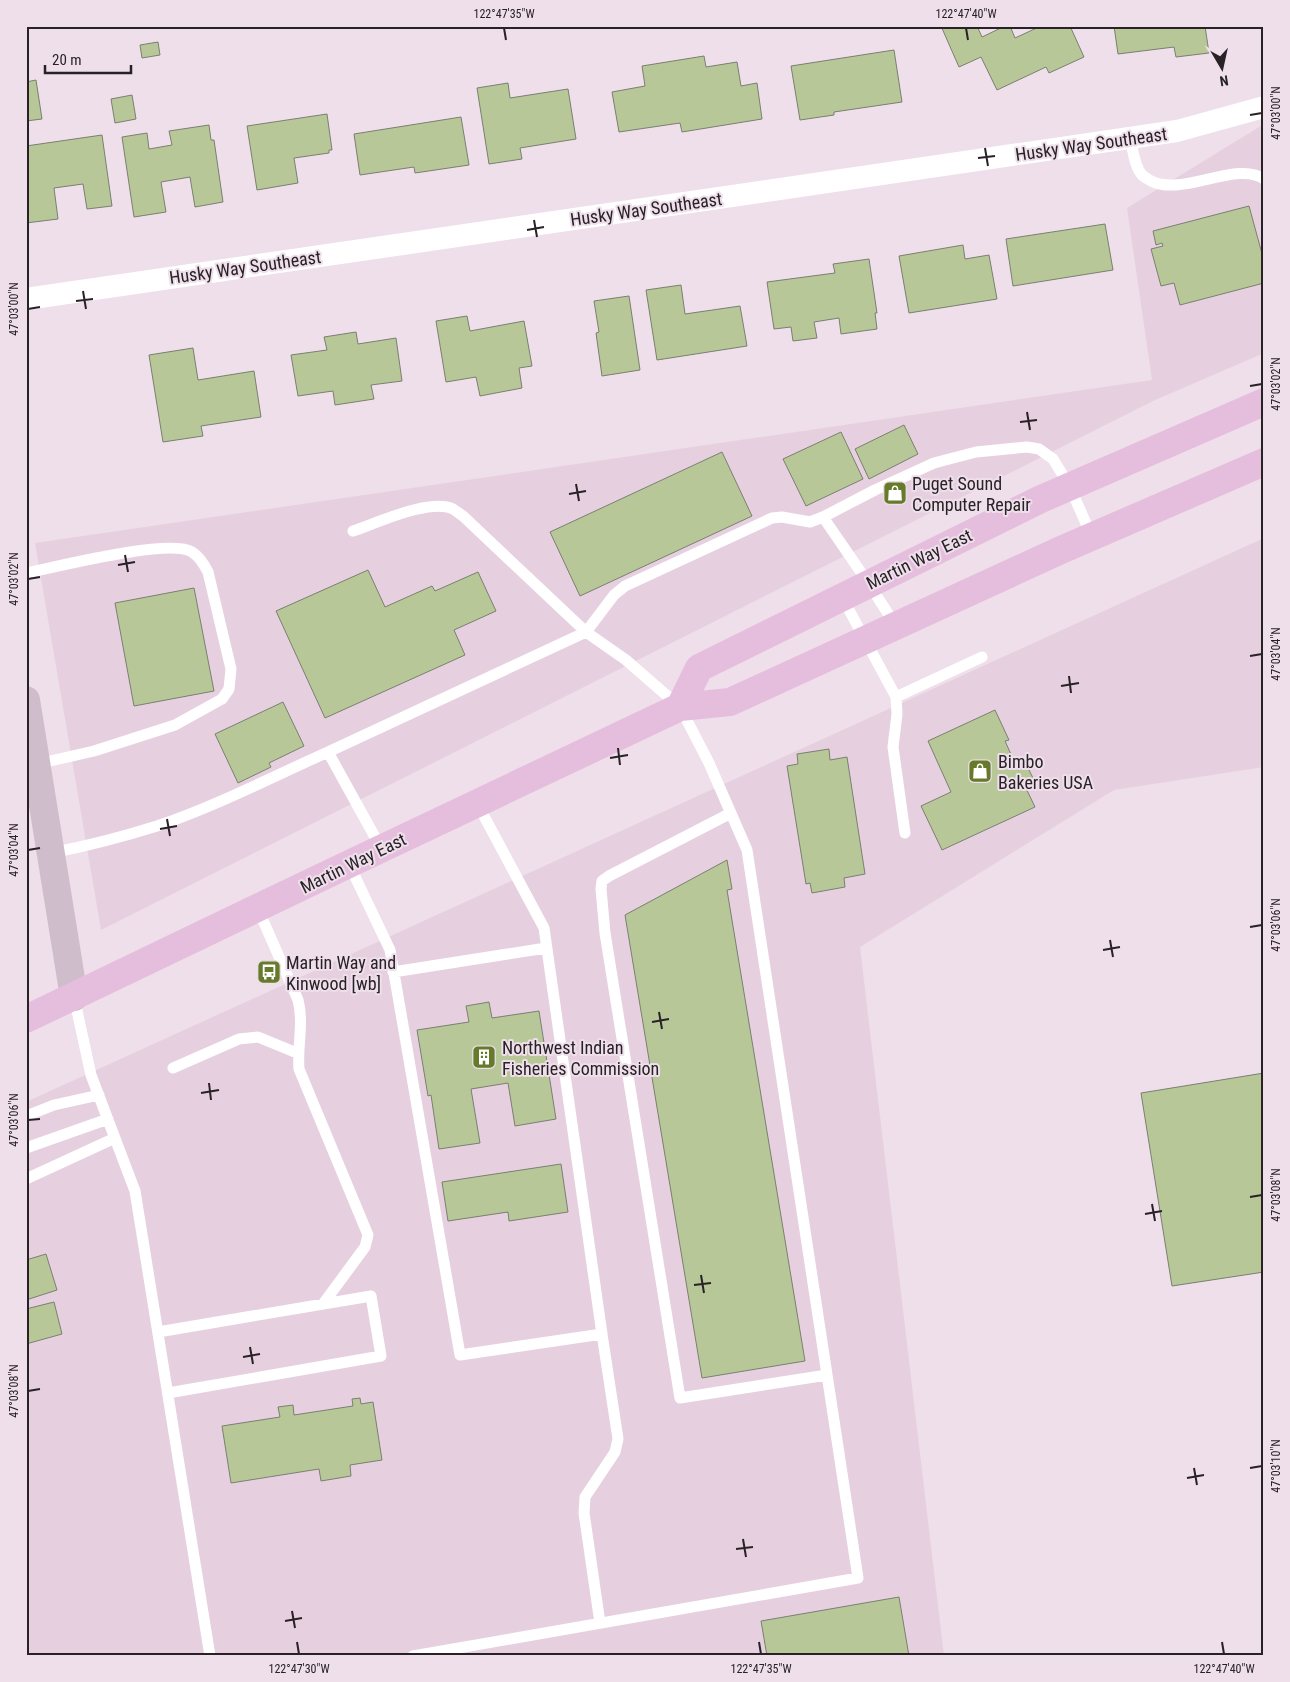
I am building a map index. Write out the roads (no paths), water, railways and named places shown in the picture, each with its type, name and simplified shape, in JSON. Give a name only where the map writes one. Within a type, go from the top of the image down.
[{"type":"main road","name":"Martin Way East","points":[[680,707],[699,668],[1070,487],[1264,402]]},
{"type":"main road","name":"Martin Way East","points":[[26,1019],[680,707],[730,702],[1092,537],[1264,462]]},
{"type":"street","name":"Husky Way Southeast","points":[[26,299],[1177,131],[1264,108]]},
{"type":"street","points":[[26,700],[28,728],[37,764],[74,997]]},
{"type":"lane","points":[[1130,138],[1136,164],[1142,176],[1160,185],[1174,185],[1245,173],[1260,176],[1264,179]]},
{"type":"lane","points":[[51,853],[96,844],[159,825],[203,808],[586,632],[614,595],[625,586],[772,518],[782,517],[810,522],[823,517],[875,490],[934,463],[976,452],[1027,447],[1039,449],[1053,459],[1070,487],[1092,537]]},
{"type":"lane","points":[[353,532],[419,508],[434,506],[452,508],[463,516],[586,632],[626,660],[680,707],[709,763],[747,850],[858,1578],[413,1656]]},
{"type":"lane","points":[[823,517],[896,626]]},
{"type":"lane","points":[[26,573],[98,557],[171,548],[191,551],[202,560],[208,572],[231,669],[229,689],[222,699],[175,725],[94,751],[37,764]]},
{"type":"lane","points":[[842,597],[896,697],[897,714],[893,747],[905,833]]},
{"type":"lane","points":[[896,697],[982,657]]},
{"type":"lane","points":[[328,752],[381,848]]},
{"type":"lane","points":[[478,802],[544,928],[618,1439],[615,1452],[585,1497],[584,1513],[600,1623]]},
{"type":"lane","points":[[731,813],[609,876],[602,881],[601,889],[605,933],[680,1398],[827,1375]]},
{"type":"lane","points":[[349,864],[390,950],[460,1355],[602,1334]]},
{"type":"lane","points":[[258,909],[298,1000],[302,1014],[298,1053],[299,1069],[368,1235],[365,1247],[323,1304]]},
{"type":"lane","points":[[393,972],[546,948]]},
{"type":"lane","points":[[74,997],[91,1074],[135,1191],[210,1656]]},
{"type":"lane","points":[[173,1068],[239,1039],[258,1037],[298,1053]]},
{"type":"lane","points":[[26,1116],[54,1105],[99,1095]]},
{"type":"lane","points":[[26,1148],[108,1119]]},
{"type":"lane","points":[[26,1179],[115,1138]]},
{"type":"lane","points":[[158,1332],[370,1296],[381,1356],[168,1393]]},
{"type":"place","name":"Puget Sound Computer Repair","points":[[895,493]]},
{"type":"place","name":"Bimbo Bakeries USA","points":[[980,771]]},
{"type":"place","name":"Martin Way and Kinwood [wb]","points":[[269,972]]},
{"type":"place","name":"Northwest Indian Fisheries Commission","points":[[484,1057]]}]
